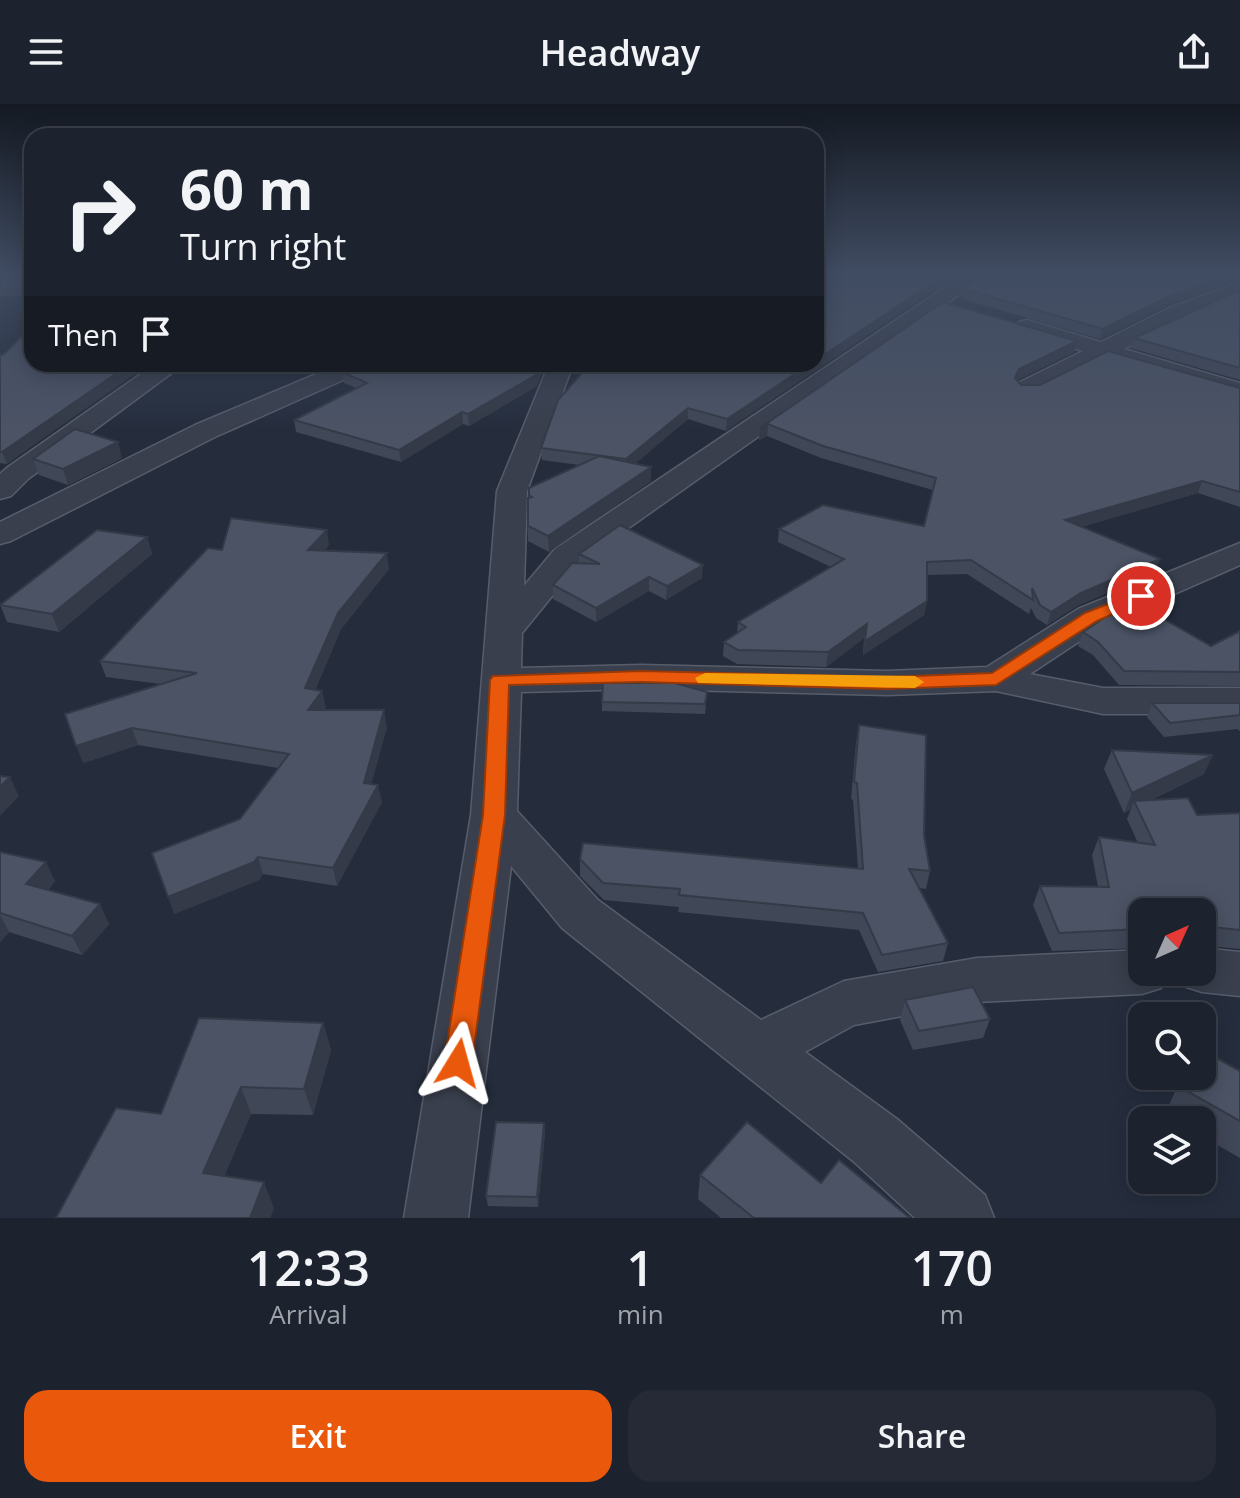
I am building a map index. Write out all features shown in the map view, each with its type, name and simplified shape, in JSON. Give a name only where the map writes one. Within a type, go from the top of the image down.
[{"type":"street","points":[[502,635],[567,556],[906,325]]},
{"type":"street","points":[[1020,325],[1240,391]]},
{"type":"street","points":[[1027,388],[1153,325]]},
{"type":"street","points":[[0,490],[18,473],[158,372]]},
{"type":"street","points":[[0,534],[205,431],[341,372]]},
{"type":"street","points":[[436,1218],[494,815],[512,491],[558,372]]},
{"type":"street","points":[[996,679],[1091,617],[1240,553]]},
{"type":"street","points":[[500,680],[641,677],[887,683],[996,679],[1103,701],[1240,701]]},
{"type":"street","points":[[494,815],[580,914],[875,1140],[962,1218]]},
{"type":"street","points":[[1216,971],[1240,974]]},
{"type":"street","points":[[757,1050],[844,1004],[977,980],[1128,973]]},
{"type":"building","points":[[824,325],[869,325],[824,355]]},
{"type":"building","points":[[910,325],[1022,325],[1077,341],[1019,369],[1015,378],[1021,385],[1040,385],[1108,351],[1240,388],[1240,492],[1202,481],[1065,520],[1160,559],[1081,593],[1051,612],[1040,605],[1032,588],[1033,600],[971,560],[927,562],[927,601],[865,641],[867,624],[828,652],[738,650],[724,642],[746,627],[738,622],[844,559],[779,529],[823,505],[924,526],[936,478],[823,446],[768,424],[760,428]]},
{"type":"building","points":[[1089,325],[1111,325],[1103,329]]},
{"type":"building","points":[[1163,325],[1240,325],[1240,368],[1134,338]]},
{"type":"building","points":[[24,337],[24,372],[118,372],[0,452],[0,355]]},
{"type":"building","points":[[342,372],[537,372],[468,414],[462,412],[399,450],[294,420],[367,383]]},
{"type":"building","points":[[583,372],[798,372],[727,419],[688,408],[626,459],[541,448],[558,400]]},
{"type":"building","points":[[75,429],[118,442],[63,469],[33,459]]},
{"type":"building","points":[[599,456],[651,467],[548,536],[528,526],[528,498],[532,497],[529,488]]},
{"type":"building","points":[[231,518],[327,530],[308,550],[387,553],[338,613],[305,688],[322,691],[308,710],[384,710],[364,783],[378,785],[333,868],[258,857],[254,862],[168,897],[152,853],[240,819],[289,754],[132,728],[76,746],[65,714],[197,673],[100,661],[208,548],[222,550]]},
{"type":"building","points":[[620,525],[703,565],[667,586],[649,577],[596,608],[553,585],[572,563],[600,564],[579,554]]},
{"type":"building","points":[[97,530],[147,537],[52,614],[0,605]]},
{"type":"building","points":[[1136,603],[1211,646],[1240,631],[1240,672],[1124,671],[1098,642],[1083,632],[1110,614]]},
{"type":"building","points":[[603,683],[675,683],[707,692],[705,704],[602,702]]},
{"type":"building","points":[[1152,703],[1240,703],[1240,715],[1170,723]]},
{"type":"building","points":[[859,725],[926,735],[924,835],[930,871],[909,869],[948,943],[882,955],[863,913],[679,895],[680,889],[603,883],[580,859],[583,843],[863,869],[857,783],[854,782]]},
{"type":"building","points":[[1112,750],[1213,755],[1132,793]]},
{"type":"building","points":[[0,776],[10,777],[0,787]]},
{"type":"building","points":[[1188,798],[1197,815],[1240,813],[1240,930],[1216,927],[1216,898],[1128,898],[1128,930],[1059,933],[1040,886],[1109,887],[1099,837],[1155,845],[1134,801]]},
{"type":"building","points":[[0,852],[46,862],[26,884],[100,904],[72,936],[0,913]]},
{"type":"building","points":[[973,987],[990,1019],[919,1031],[905,1000]]},
{"type":"building","points":[[199,1018],[323,1023],[304,1089],[241,1087],[203,1173],[264,1182],[250,1218],[56,1218],[116,1108],[161,1114]]},
{"type":"building","points":[[1216,1058],[1240,1071],[1240,1121],[1185,1090],[1216,1090]]},
{"type":"building","points":[[496,1122],[544,1123],[537,1197],[486,1196]]},
{"type":"building","points":[[747,1122],[821,1183],[839,1160],[910,1218],[754,1218],[700,1175]]},
{"type":"slow traffic","points":[[705,678],[915,682]]},
{"type":"route","points":[[458,1063],[494,815],[500,680],[641,677],[887,683],[996,679],[1091,617],[1141,596]]}]
